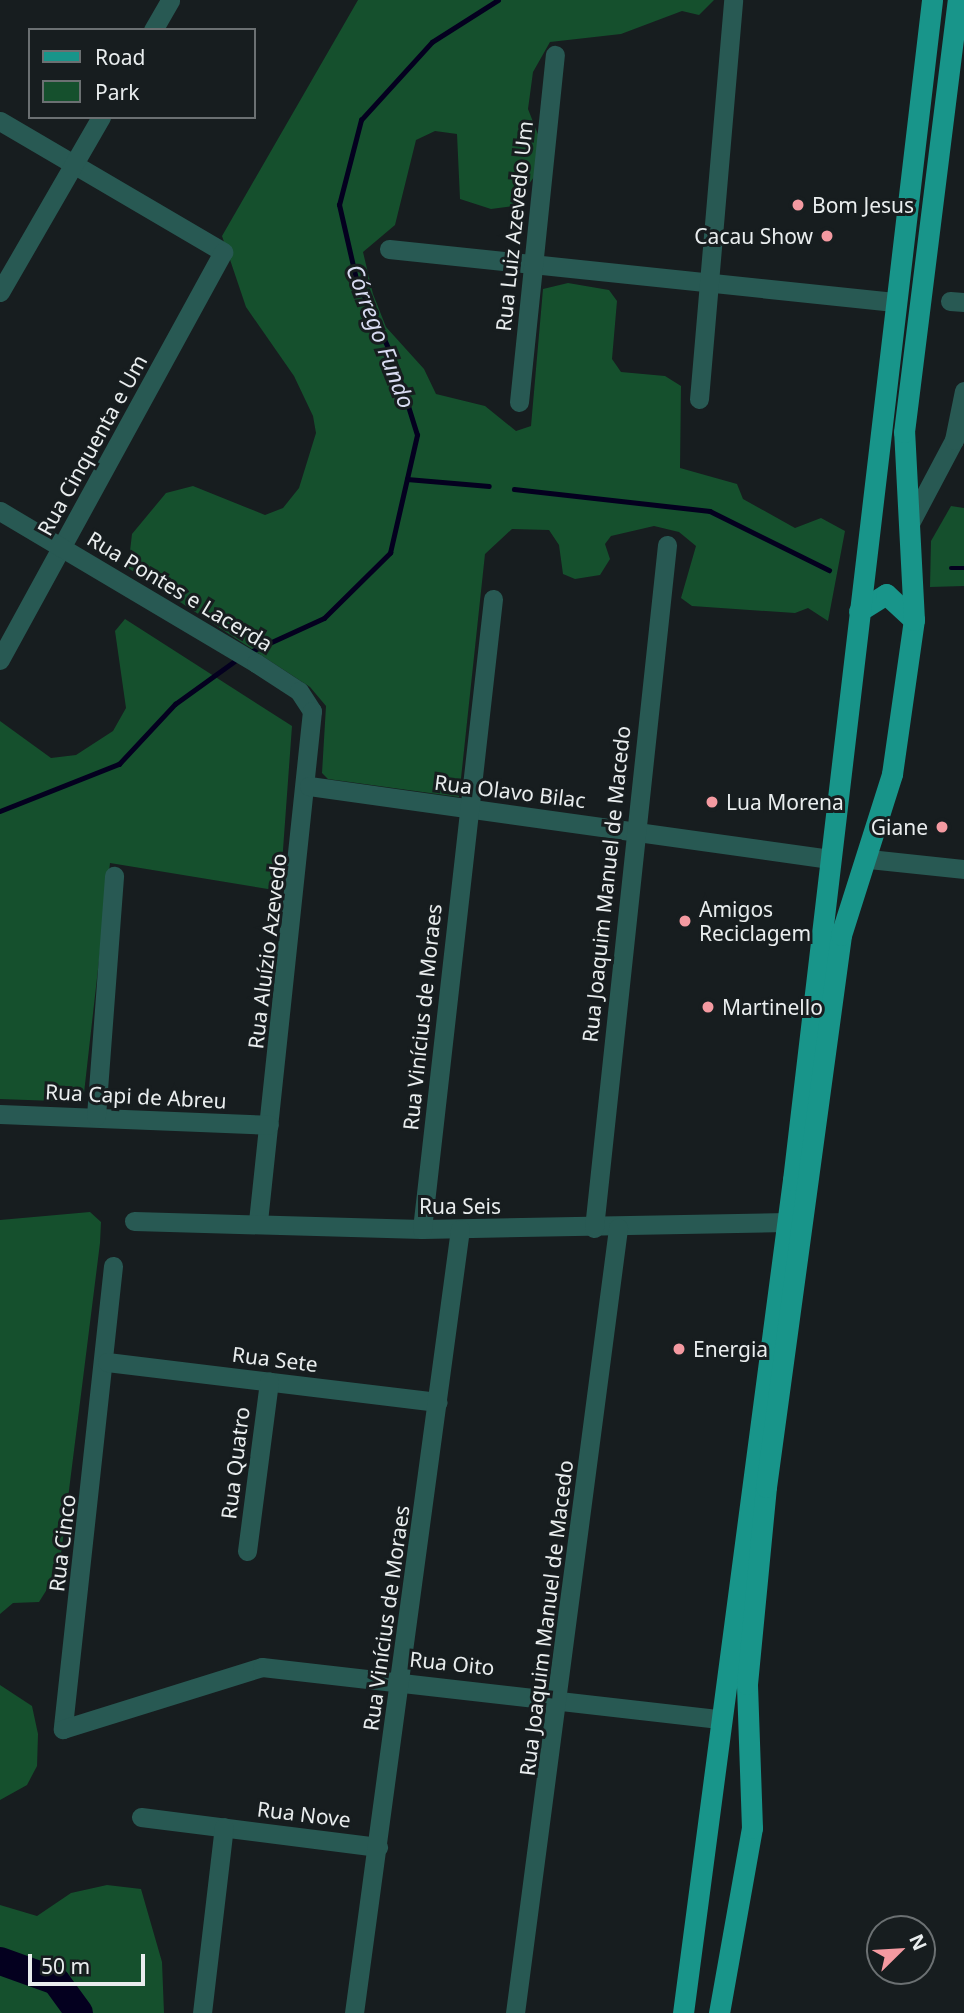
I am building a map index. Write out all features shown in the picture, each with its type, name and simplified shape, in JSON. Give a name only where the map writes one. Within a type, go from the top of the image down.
[{"type":"main road","points":[[719,2013],[752,1828],[751,1630],[786,1284],[787,1222],[894,302],[932,0]]},
{"type":"main road","points":[[683,2013],[718,1719],[841,935],[869,859],[892,774],[914,620],[906,409],[958,0]]},
{"type":"main road","points":[[859,611],[886,594],[914,620]]},
{"type":"street","points":[[154,28],[170,0]]},
{"type":"street","points":[[699,399],[706,283],[733,0]]},
{"type":"street","name":"Rua Luiz Azevedo Um","points":[[519,402],[555,55]]},
{"type":"street","points":[[0,292],[101,119]]},
{"type":"street","points":[[0,121],[74,164]]},
{"type":"street","name":"Rua Cinquenta e Um","points":[[0,660],[223,252],[74,164]]},
{"type":"street","points":[[389,249],[894,302]]},
{"type":"street","points":[[909,525],[954,440],[964,391]]},
{"type":"street","name":"Rua Pontes e Lacerda","points":[[0,512],[299,691]]},
{"type":"street","name":"Rua Joaquim Manuel de Macedo","points":[[594,1228],[634,830],[667,545]]},
{"type":"street","points":[[468,810],[493,599]]},
{"type":"street","name":"Rua Aluízio Azevedo","points":[[258,1221],[314,723],[299,691]]},
{"type":"street","name":"Rua Olavo Bilac","points":[[309,786],[830,859]]},
{"type":"street","name":"Rua Vinícius de Moraes","points":[[422,1229],[468,810]]},
{"type":"street","points":[[869,859],[964,869]]},
{"type":"street","points":[[96,1116],[114,876]]},
{"type":"street","name":"Rua Capi de Abreu","points":[[0,1114],[269,1125]]},
{"type":"street","name":"Rua Seis","points":[[134,1221],[258,1221],[422,1229],[618,1228],[787,1222]]},
{"type":"street","name":"Rua Joaquim Manuel de Macedo","points":[[515,2013],[560,1698],[618,1228]]},
{"type":"street","name":"Rua Vinícius de Moraes","points":[[354,2013],[379,1847],[460,1229]]},
{"type":"street","name":"Rua Cinco","points":[[64,1730],[107,1362],[113,1266]]},
{"type":"street","name":"Rua Sete","points":[[107,1362],[438,1402]]},
{"type":"street","name":"Rua Quatro","points":[[247,1551],[269,1381]]},
{"type":"street","name":"Rua Oito","points":[[64,1730],[262,1667],[560,1698],[718,1719]]},
{"type":"street","name":"Rua Nove","points":[[141,1817],[379,1847]]},
{"type":"street","points":[[202,2013],[224,1827]]},
{"type":"green space","points":[[358,0],[714,0],[699,15],[682,11],[621,34],[550,42],[533,72],[528,109],[539,137],[539,170],[513,206],[491,209],[460,199],[457,134],[435,131],[416,140],[395,225],[363,252],[373,294],[386,327],[424,369],[436,394],[485,406],[516,431],[531,426],[543,289],[568,283],[609,290],[617,301],[612,359],[621,372],[665,376],[681,386],[680,468],[737,484],[743,499],[795,528],[821,518],[845,531],[828,621],[808,608],[795,613],[692,606],[681,598],[696,546],[679,532],[654,526],[611,536],[605,544],[610,559],[600,575],[575,579],[563,574],[559,545],[549,530],[512,529],[485,554],[459,797],[328,779],[322,773],[326,706],[310,687],[128,568],[132,534],[166,493],[193,486],[265,515],[283,508],[299,488],[316,433],[313,416],[294,376],[246,307],[222,236]]},
{"type":"green space","points":[[951,506],[964,508],[964,586],[930,587],[931,541]]},
{"type":"green space","points":[[125,619],[292,726],[280,891],[110,863],[83,1102],[0,1099],[0,721],[51,758],[76,755],[113,731],[126,708],[115,631]]},
{"type":"green space","points":[[90,1212],[101,1222],[100,1243],[59,1570],[39,1602],[13,1603],[0,1614],[0,1220]]},
{"type":"green space","points":[[0,1685],[32,1706],[38,1734],[37,1766],[27,1785],[0,1800]]},
{"type":"green space","points":[[107,1885],[141,1889],[162,1962],[164,2013],[0,2013],[0,1905],[37,1916],[71,1893]]},
{"type":"waterway","name":"Córrego Fundo","points":[[250,652],[324,618],[390,553],[417,435],[394,361],[356,279],[339,205],[361,120],[432,42],[498,0]]},
{"type":"waterway","points":[[407,479],[489,486]]},
{"type":"waterway","points":[[514,489],[710,511],[829,570]]},
{"type":"waterway","points":[[951,568],[964,568]]},
{"type":"waterway","name":"Córrego Fundo","points":[[0,811],[119,764],[175,704],[239,658]]},
{"type":"waterway","points":[[0,1961],[56,1981],[79,2013]]},
{"type":"place","name":"Bom Jesus","points":[[798,205]]},
{"type":"place","name":"Cacau Show","points":[[827,236]]},
{"type":"place","name":"Lua Morena","points":[[712,802]]},
{"type":"place","name":"Giane","points":[[942,827]]},
{"type":"place","name":"Amigos Reciclagem","points":[[685,921]]},
{"type":"place","name":"Martinello","points":[[708,1007]]},
{"type":"place","name":"Energia","points":[[679,1349]]}]
